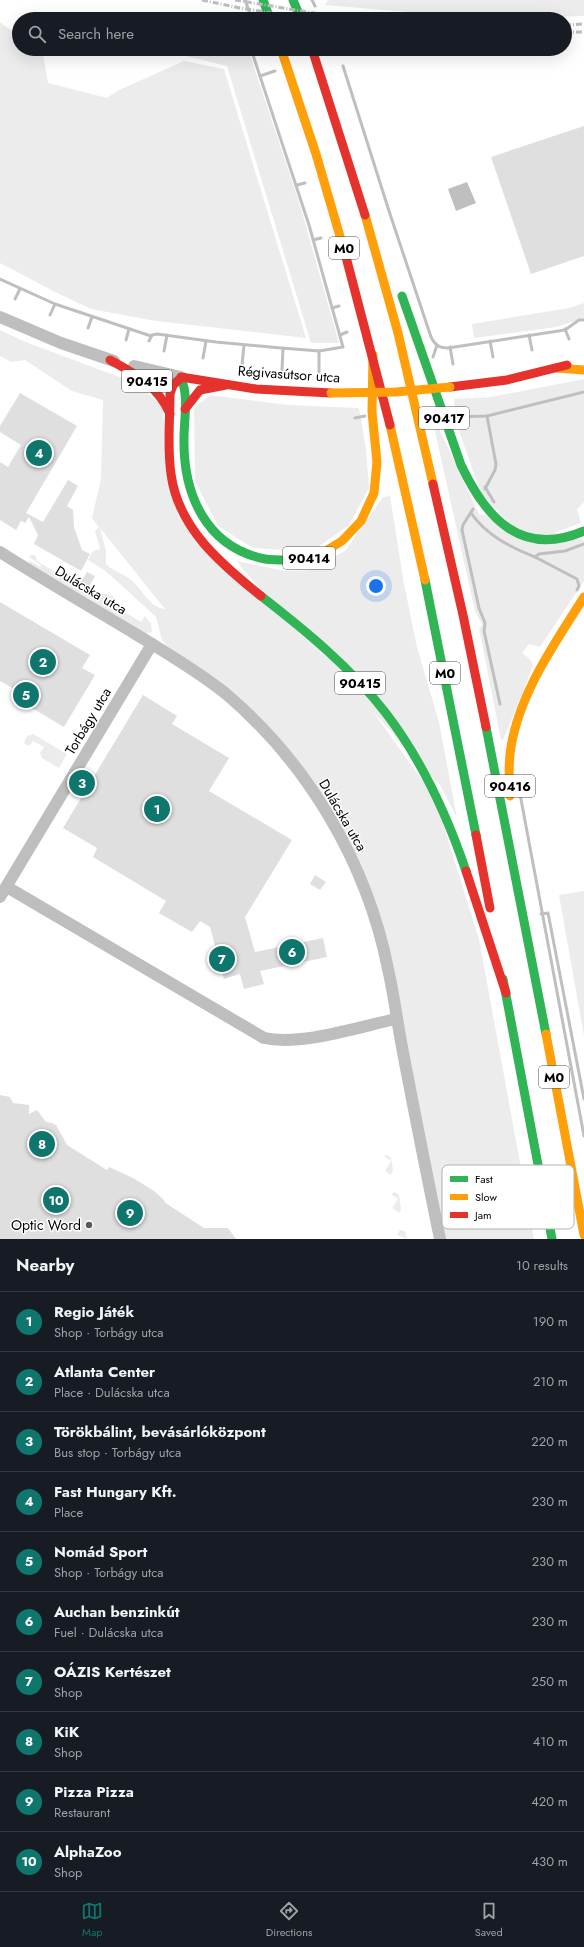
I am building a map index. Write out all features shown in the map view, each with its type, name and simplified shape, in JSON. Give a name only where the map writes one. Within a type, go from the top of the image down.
[{"type":"main road","points":[[263,0],[267,12]]},
{"type":"main road","points":[[293,0],[298,12]]},
{"type":"main road","name":"M0","points":[[283,56],[319,164],[373,355],[395,443],[435,622],[538,1165]]},
{"type":"main road","name":"M0","points":[[314,56],[368,225],[398,333],[463,615],[524,919],[571,1165]]},
{"type":"main road","points":[[368,225],[384,244]]},
{"type":"main road","name":"90417","points":[[399,289],[462,467],[481,503],[493,517],[505,526],[530,537],[550,539],[566,537],[584,530]]},
{"type":"main road","name":"90414","points":[[181,377],[184,386],[184,450],[186,478],[191,496],[206,524],[236,550],[253,556],[271,561],[306,559],[338,544],[352,532],[368,508],[374,492],[378,469],[372,413],[373,355]]},
{"type":"main road","name":"Régivasútsor utca","points":[[181,377],[279,391],[331,393],[396,392],[507,380],[556,368],[584,359]]},
{"type":"main road","name":"90415","points":[[110,360],[147,381],[157,389],[165,399],[171,415]]},
{"type":"main road","points":[[556,368],[584,370]]},
{"type":"main road","name":"90415","points":[[181,377],[176,381],[171,390],[171,476],[176,496],[190,526],[202,543],[222,563],[329,651],[380,705],[415,755],[436,794],[455,839],[506,993]]},
{"type":"main road","points":[[185,409],[200,390],[226,384]]},
{"type":"main road","name":"90416","points":[[524,919],[510,804],[512,742],[525,698],[536,676],[584,597]]},
{"type":"main road","name":"M0","points":[[574,1183],[584,1236]]},
{"type":"main road","name":"M0","points":[[550,1229],[552,1239]]},
{"type":"street","name":"Régivasútsor utca","points":[[0,317],[61,344],[110,360],[181,377]]},
{"type":"street","name":"Dulácska utca","points":[[0,552],[152,644],[205,678],[241,708],[294,766],[326,810],[341,837],[362,882],[388,969],[396,1019],[440,1239]]},
{"type":"street","name":"Torbágy utca","points":[[3,892],[152,644]]},
{"type":"street","points":[[3,892],[264,1038],[277,1041],[298,1040],[396,1019]]},
{"type":"shaded area","points":[[328,0],[584,0],[584,16],[572,16],[572,12],[408,12],[325,5]]},
{"type":"shaded area","points":[[0,22],[12,31],[12,56],[43,56],[48,83],[107,98],[117,91],[184,61],[224,69],[306,338],[156,321],[91,309],[0,263]]},
{"type":"shaded area","points":[[186,56],[250,56],[300,205],[339,343],[311,343],[227,66]]},
{"type":"shaded area","points":[[467,182],[476,203],[456,211],[448,189]]},
{"type":"shaded area","points":[[584,303],[584,318],[556,327],[474,338],[472,324],[569,308]]},
{"type":"shaded area","points":[[0,330],[28,343],[141,385],[162,408],[178,516],[356,688],[435,798],[479,939],[520,1165],[442,1165],[442,1219],[391,967],[349,842],[221,684],[166,645],[162,640],[156,617],[104,570],[88,560],[93,551],[100,549],[95,531],[99,527],[92,518],[101,479],[103,400],[72,391],[25,360],[11,362],[0,356]],"holes":[[[100,528],[165,609],[149,600],[132,581],[106,564],[106,551]]]},
{"type":"shaded area","points":[[584,379],[584,502],[577,509],[581,523],[554,533],[507,521],[480,491],[456,422],[454,399],[491,397]]},
{"type":"shaded area","points":[[210,395],[288,405],[359,408],[366,449],[369,488],[349,525],[311,552],[253,548],[218,526],[195,481],[194,408]]},
{"type":"shaded area","points":[[430,409],[479,514],[584,540],[584,581],[540,647],[529,644],[522,653],[530,659],[533,666],[503,740],[501,740],[479,628],[482,625],[475,611]]},
{"type":"shaded area","points":[[390,496],[404,584],[417,647],[439,722],[457,818],[440,785],[237,561],[285,571],[309,570],[345,551],[383,497]]},
{"type":"shaded area","points":[[31,555],[35,555],[37,561],[67,579],[78,583],[78,585],[87,591],[89,589],[114,597],[111,604],[141,622],[145,616],[151,624],[152,632],[146,633],[30,564],[28,560],[40,567],[41,565],[29,557]]},
{"type":"shaded area","points":[[33,734],[67,754],[59,768],[42,758],[40,753],[44,747],[33,741],[29,746],[24,743],[27,736]]},
{"type":"shaded area","points":[[584,891],[584,1036],[559,895]]},
{"type":"shaded area","points":[[387,1155],[391,1158],[393,1170],[391,1175],[385,1171],[391,1161],[384,1156]]},
{"type":"shaded area","points":[[395,1192],[399,1195],[401,1209],[399,1213],[392,1208],[398,1199],[391,1194]]},
{"type":"shaded area","points":[[444,1229],[532,1229],[534,1239],[446,1239]]},
{"type":"shaded area","points":[[400,1230],[405,1231],[407,1239],[397,1235]]},
{"type":"building","points":[[584,126],[584,256],[531,274],[491,157]]},
{"type":"building","points":[[20,393],[77,426],[26,513],[43,522],[68,480],[78,486],[67,506],[73,510],[74,527],[82,550],[90,554],[81,571],[34,544],[38,535],[29,517],[25,523],[21,521],[16,530],[0,520],[0,462],[8,467],[21,445],[0,432],[0,426]]},
{"type":"building","points":[[87,572],[95,576],[87,590],[79,585]]},
{"type":"building","points":[[0,602],[90,655],[82,668],[95,675],[64,727],[12,696],[16,690],[0,681]]},
{"type":"building","points":[[143,695],[177,716],[172,724],[229,758],[209,791],[292,840],[245,917],[255,952],[323,938],[327,957],[260,971],[264,984],[244,989],[240,974],[224,979],[210,927],[200,921],[192,932],[159,913],[166,901],[93,857],[97,848],[63,828]]},
{"type":"building","points":[[315,875],[326,882],[320,890],[310,884]]},
{"type":"building","points":[[0,1095],[10,1097],[13,1103],[29,1105],[29,1114],[37,1110],[46,1122],[56,1125],[67,1145],[107,1170],[109,1167],[133,1178],[154,1191],[165,1201],[164,1202],[204,1228],[228,1228],[236,1239],[0,1239]]},
{"type":"waterway","points":[[245,0],[249,12]]},
{"type":"waterway","points":[[312,0],[315,6]]},
{"type":"waterway","points":[[149,341],[152,335],[157,334],[216,342],[319,351],[343,347],[309,225],[253,56]]},
{"type":"waterway","points":[[343,66],[389,211],[431,337],[434,342],[440,347],[448,348],[565,330],[579,320],[584,320]]},
{"type":"waterway","points":[[260,76],[275,71]]},
{"type":"waterway","points":[[297,185],[305,183]]},
{"type":"waterway","points":[[313,240],[321,238]]},
{"type":"waterway","points":[[0,279],[55,304],[151,336]]},
{"type":"waterway","points":[[15,299],[20,289]]},
{"type":"waterway","points":[[50,315],[55,304]]},
{"type":"waterway","points":[[332,308],[339,306]]},
{"type":"waterway","points":[[88,328],[92,317]]},
{"type":"waterway","points":[[126,340],[129,329]]},
{"type":"waterway","points":[[565,329],[569,339]]},
{"type":"waterway","points":[[340,335],[347,332]]},
{"type":"waterway","points":[[164,351],[167,335]]},
{"type":"waterway","points":[[529,335],[532,350]]},
{"type":"waterway","points":[[203,358],[206,341]]},
{"type":"waterway","points":[[490,341],[493,357]]},
{"type":"waterway","points":[[242,365],[244,345]]},
{"type":"waterway","points":[[433,357],[437,345]]},
{"type":"waterway","points":[[450,347],[453,364]]},
{"type":"waterway","points":[[282,370],[283,348]]},
{"type":"waterway","points":[[319,351],[319,372]]},
{"type":"waterway","points":[[454,417],[487,416],[584,392]]},
{"type":"waterway","points":[[355,418],[365,416]]},
{"type":"waterway","points":[[485,489],[495,470],[496,464],[487,416]]},
{"type":"waterway","points":[[485,487],[494,502]]},
{"type":"waterway","points":[[473,509],[463,525],[462,530],[479,608],[485,623],[484,631],[500,704]]},
{"type":"waterway","points":[[471,513],[484,528],[499,540],[535,557],[539,554],[565,551],[584,544]]},
{"type":"waterway","points":[[535,557],[577,579],[579,586],[577,590]]},
{"type":"waterway","points":[[520,794],[584,1136]]},
{"type":"waterway","points":[[541,914],[548,913],[584,1099]]},
{"type":"railway","points":[[202,0],[265,12]]},
{"type":"railway","points":[[235,0],[308,12]]},
{"type":"railway","points":[[572,25],[584,24]]},
{"type":"railway","points":[[572,32],[584,32]]},
{"type":"traffic: fast","points":[[263,0],[267,12]]},
{"type":"traffic: fast","points":[[293,0],[298,12]]},
{"type":"traffic: fast","points":[[402,296],[461,465],[482,501],[494,516],[508,528],[524,536],[542,540],[562,538],[584,531]]},
{"type":"traffic: fast","points":[[181,378],[185,392],[186,408],[184,438],[188,478],[193,497],[202,515],[213,530],[227,543],[244,553],[265,559],[287,560]]},
{"type":"traffic: fast","points":[[425,580],[476,835]]},
{"type":"traffic: fast","points":[[261,596],[327,650],[357,680],[385,712],[411,749],[432,788],[451,829],[466,871]]},
{"type":"traffic: fast","points":[[486,727],[546,1034]]},
{"type":"traffic: fast","points":[[503,979],[538,1165]]},
{"type":"traffic: fast","points":[[550,1229],[552,1239]]},
{"type":"traffic: slow","points":[[283,56],[316,154],[346,257]]},
{"type":"traffic: slow","points":[[365,215],[398,333],[433,484]]},
{"type":"traffic: slow","points":[[287,560],[319,555],[342,541],[361,521],[374,493],[377,462],[372,412],[373,355]]},
{"type":"traffic: slow","points":[[556,368],[584,370]]},
{"type":"traffic: slow","points":[[331,393],[396,392],[450,387]]},
{"type":"traffic: slow","points":[[390,425],[425,580]]},
{"type":"traffic: slow","points":[[510,796],[510,753],[522,707],[530,687],[540,669],[584,597]]},
{"type":"traffic: slow","points":[[546,1034],[571,1165]]},
{"type":"traffic: slow","points":[[574,1182],[584,1235]]},
{"type":"traffic: jam","points":[[314,56],[365,215]]},
{"type":"traffic: jam","points":[[346,257],[390,425]]},
{"type":"traffic: jam","points":[[110,360],[129,370],[153,388],[165,404],[170,414]]},
{"type":"traffic: jam","points":[[450,387],[507,380],[567,365]]},
{"type":"traffic: jam","points":[[181,377],[256,389],[331,393]]},
{"type":"traffic: jam","points":[[181,378],[173,385],[170,394],[169,454],[175,493],[182,511],[192,528],[204,543],[217,558],[261,596]]},
{"type":"traffic: jam","points":[[185,409],[200,390],[226,385]]},
{"type":"traffic: jam","points":[[433,484],[463,615],[486,727]]},
{"type":"traffic: jam","points":[[476,835],[490,908]]},
{"type":"traffic: jam","points":[[466,871],[506,993]]},
{"type":"place","name":"Fast Hungary Kft.","points":[[39,453]]},
{"type":"place","name":"Atlanta Center","points":[[43,662]]},
{"type":"place","name":"Nomád Sport","points":[[26,695]]},
{"type":"place","name":"Törökbálint, bevásárlóközpont","points":[[82,783]]},
{"type":"place","name":"Regio Játék","points":[[157,809]]},
{"type":"place","name":"Auchan benzinkút","points":[[292,952]]},
{"type":"place","name":"OÁZIS Kertészet","points":[[222,959]]},
{"type":"place","name":"KiK","points":[[42,1144]]},
{"type":"place","name":"AlphaZoo","points":[[56,1200]]},
{"type":"place","name":"Pizza Pizza","points":[[130,1213]]},
{"type":"place","name":"Optic Word","points":[[89,1225]]}]
